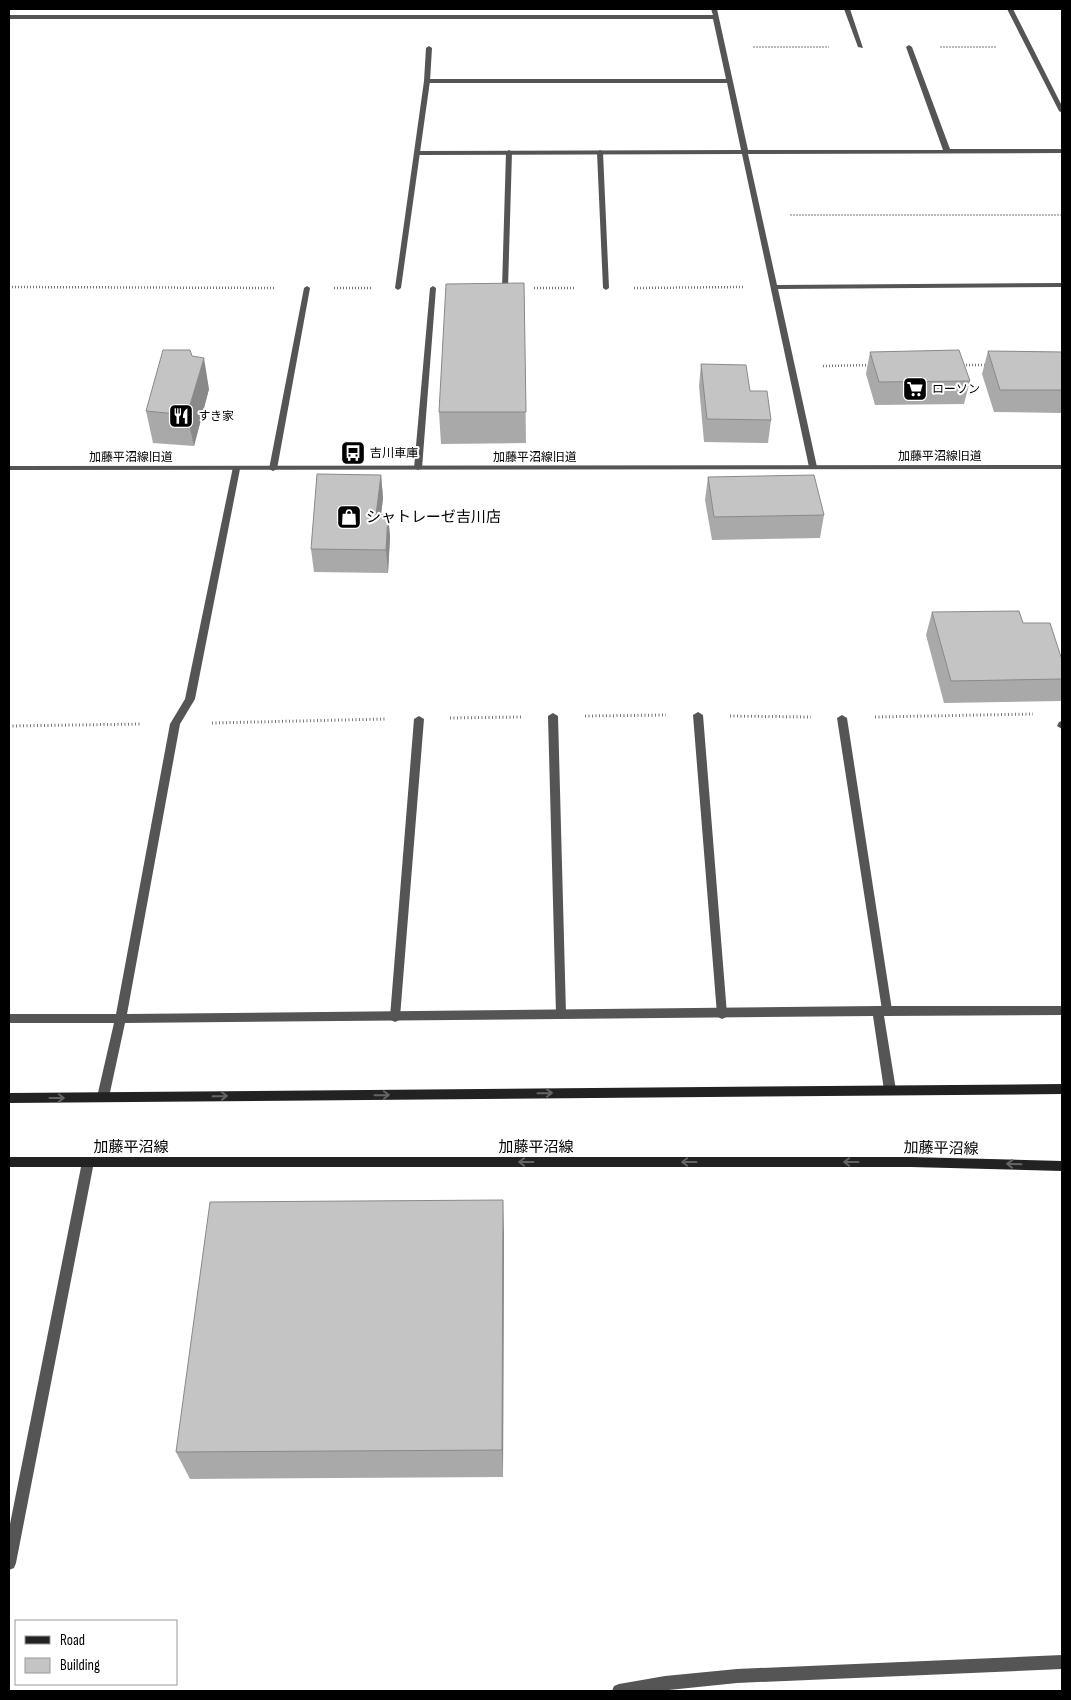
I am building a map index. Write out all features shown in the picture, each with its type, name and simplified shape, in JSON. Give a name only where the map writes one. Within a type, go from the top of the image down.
[{"type":"main road","points":[[9,1098],[1062,1089]]},
{"type":"main road","name":"加藤平沼線","points":[[9,1162],[911,1162],[1062,1166]]},
{"type":"street","points":[[357,18],[359,9]]},
{"type":"street","points":[[714,9],[813,468]]},
{"type":"street","points":[[847,9],[861,47]]},
{"type":"street","points":[[1010,9],[1062,111]]},
{"type":"street","points":[[9,17],[716,17]]},
{"type":"street","points":[[909,47],[947,151]]},
{"type":"street","points":[[398,288],[429,48]]},
{"type":"street","points":[[426,81],[730,81]]},
{"type":"street","points":[[417,152],[1062,151]]},
{"type":"street","points":[[505,288],[509,152]]},
{"type":"street","points":[[600,152],[606,288]]},
{"type":"street","points":[[774,287],[1062,285]]},
{"type":"street","points":[[273,469],[307,288]]},
{"type":"street","points":[[418,468],[433,288]]},
{"type":"street","name":"加藤平沼線旧道","points":[[9,468],[1062,467]]},
{"type":"street","points":[[103,1097],[122,1018],[175,724],[190,699],[236,469]]},
{"type":"street","points":[[698,715],[722,1014]]},
{"type":"street","points":[[554,716],[561,1014]]},
{"type":"street","points":[[842,718],[882,1010],[890,1090]]},
{"type":"street","points":[[396,1017],[419,719]]},
{"type":"street","points":[[9,1018],[396,1017],[722,1014],[882,1010],[1062,1011]]},
{"type":"street","points":[[9,1563],[88,1162]]},
{"type":"street","points":[[619,1691],[665,1683],[737,1676],[1062,1662]]},
{"type":"path","points":[[758,215],[1062,215]]},
{"type":"path","points":[[790,366],[877,365]]},
{"type":"path","points":[[955,365],[994,365]]},
{"type":"building","points":[[524,283],[526,412],[439,412],[446,284]]},
{"type":"building","points":[[163,350],[190,350],[192,356],[204,358],[187,415],[146,411]]},
{"type":"building","points":[[959,350],[970,381],[879,382],[870,352]]},
{"type":"building","points":[[988,351],[1062,352],[1062,390],[1000,390]]},
{"type":"building","points":[[701,364],[746,365],[750,391],[767,391],[771,420],[707,419]]},
{"type":"building","name":"シャトレーゼ吉川店","points":[[317,474],[381,475],[376,515],[388,514],[386,550],[311,549]]},
{"type":"building","points":[[814,475],[824,515],[714,517],[708,477]]},
{"type":"building","points":[[1019,611],[1023,623],[1050,623],[1062,660],[1062,679],[951,681],[932,612]]},
{"type":"building","points":[[503,1200],[502,1450],[176,1452],[210,1202]]},
{"type":"place","name":"ローソン","points":[[915,389]]},
{"type":"place","name":"すき家","points":[[181,416]]},
{"type":"place","name":"吉川車庫","points":[[353,453]]},
{"type":"place","name":"シャトレーゼ吉川店","points":[[349,517]]}]
